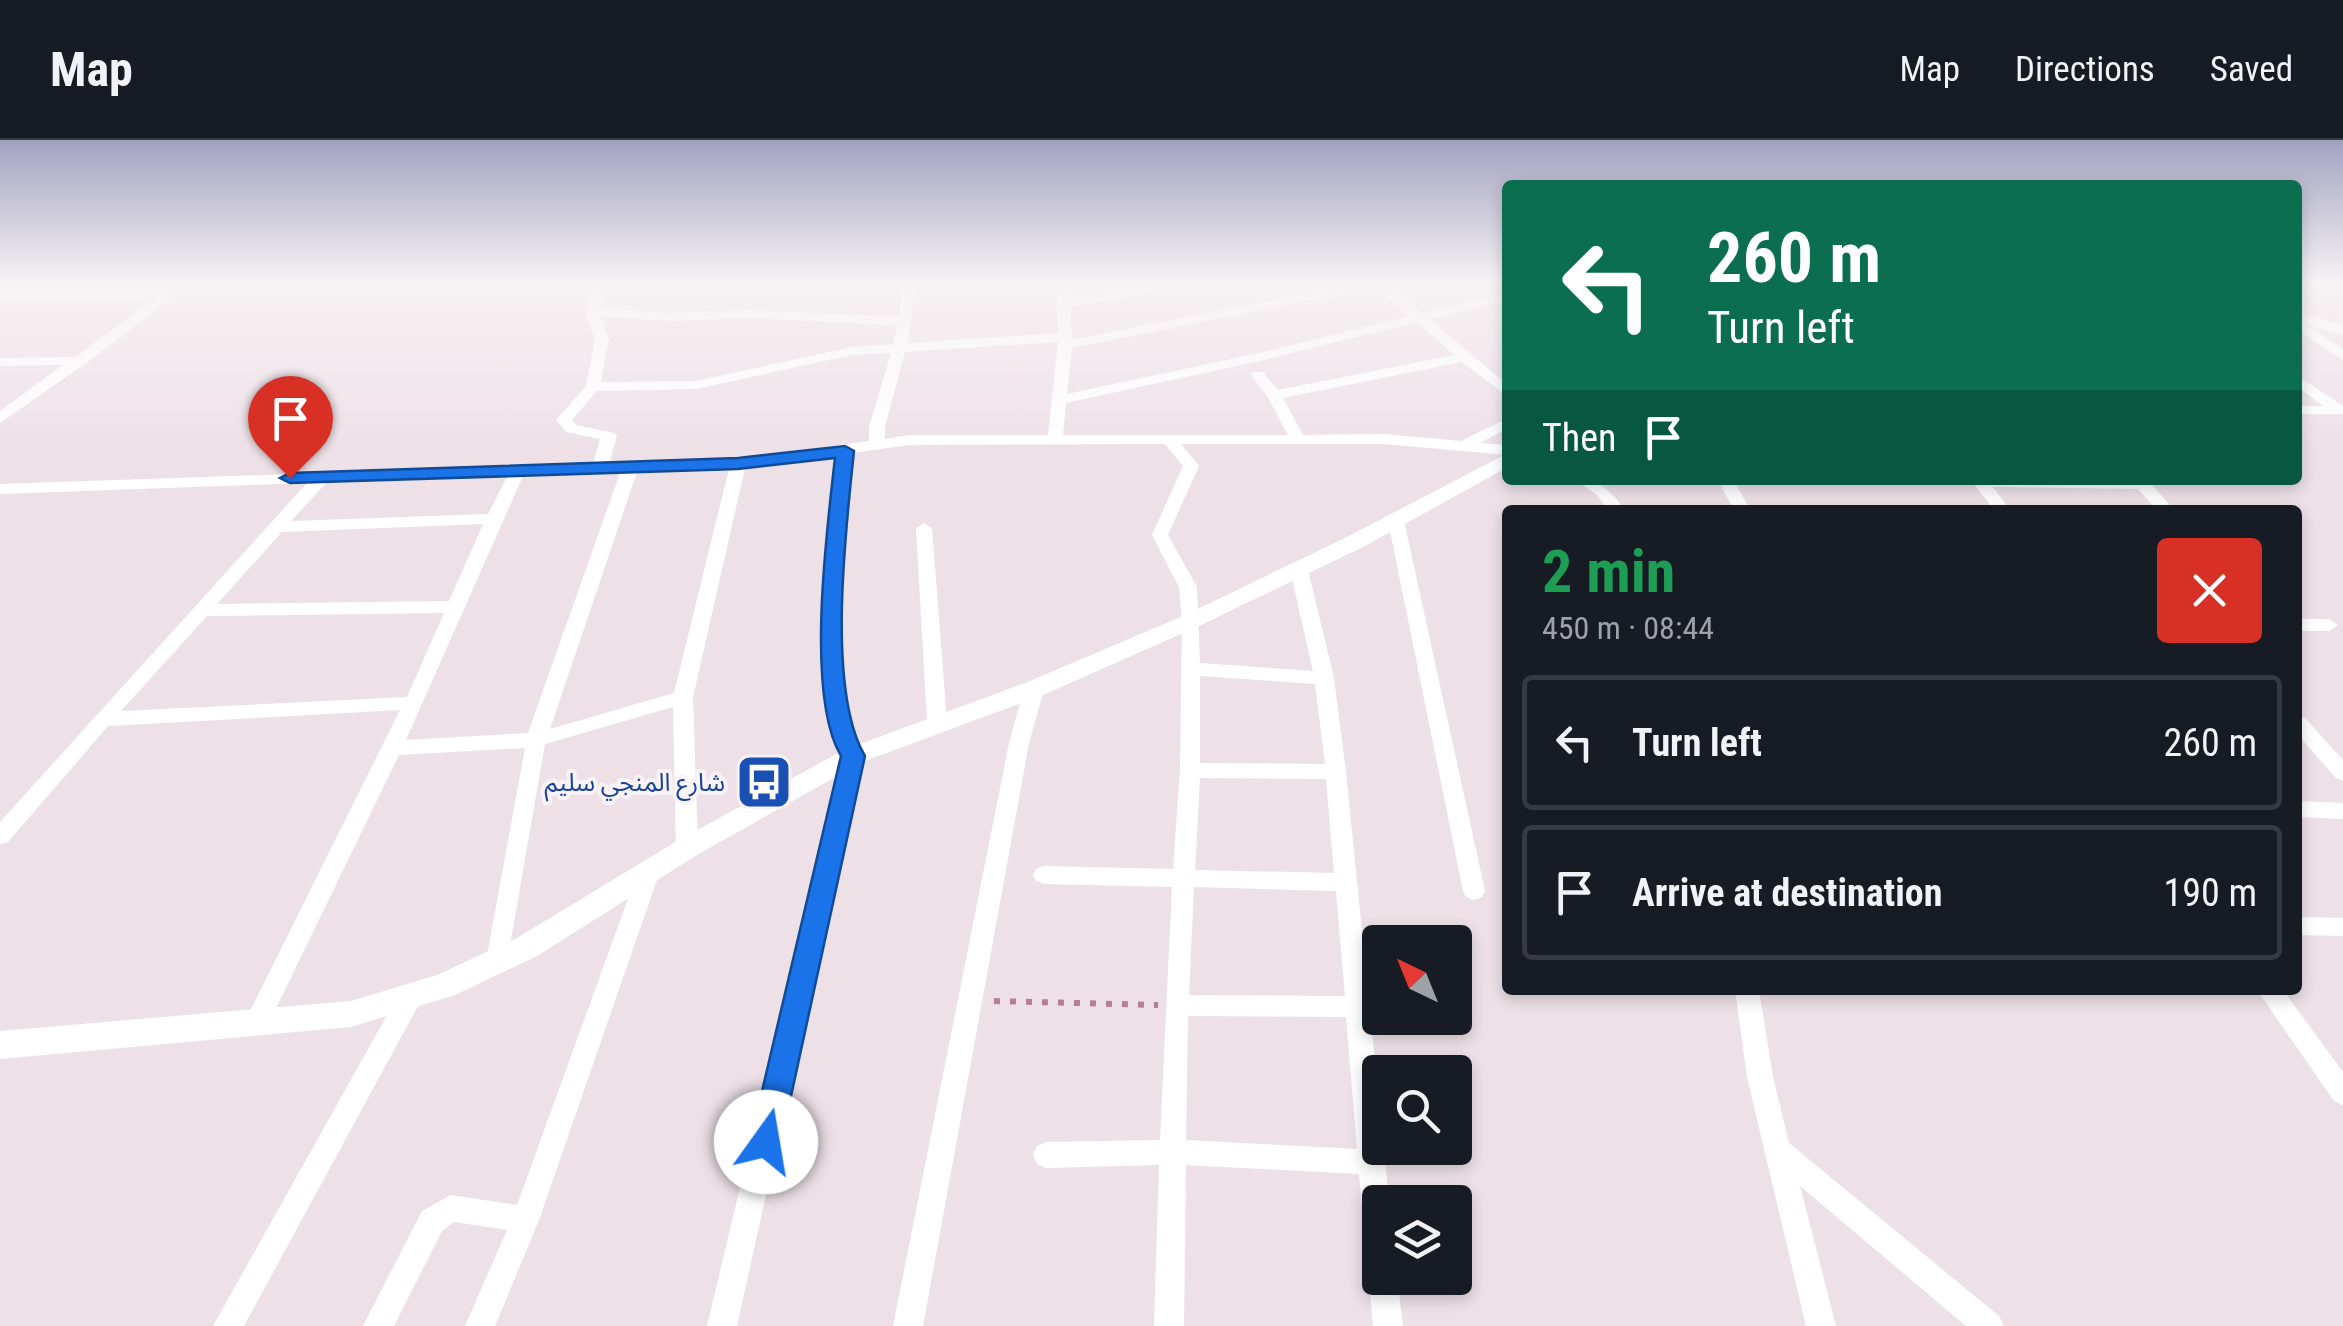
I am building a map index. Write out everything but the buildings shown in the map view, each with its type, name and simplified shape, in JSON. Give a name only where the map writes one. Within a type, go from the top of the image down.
[{"type":"street","points":[[0,418],[111,337]]},
{"type":"street","points":[[599,469],[608,436],[572,429],[564,420],[593,387],[601,337]]},
{"type":"street","points":[[878,444],[878,422],[901,337]]},
{"type":"street","points":[[1055,442],[1064,337]]},
{"type":"street","points":[[593,387],[696,385],[852,352],[1084,337]]},
{"type":"street","points":[[1058,400],[1342,337]]},
{"type":"street","points":[[1441,337],[1502,388]]},
{"type":"street","points":[[2319,337],[2343,356]]},
{"type":"street","points":[[1274,395],[1464,357]]},
{"type":"street","points":[[0,362],[80,361]]},
{"type":"street","points":[[1258,375],[1300,440]]},
{"type":"street","points":[[2302,383],[2340,410]]},
{"type":"street","points":[[2302,410],[2340,410]]},
{"type":"street","points":[[1463,446],[1502,425]]},
{"type":"street","points":[[0,489],[738,464],[922,440],[1384,439],[1502,449]]},
{"type":"street","points":[[1170,1326],[1176,1005],[1190,770],[1191,669],[1188,587],[1160,536],[1191,466],[1171,442]]},
{"type":"street","points":[[722,1326],[853,756],[844,740],[832,648],[835,544],[845,451]]},
{"type":"street","points":[[0,1045],[351,1014],[409,999],[498,961],[593,910],[687,848],[853,756],[1034,689],[1191,620],[1396,521],[1502,462]]},
{"type":"street","points":[[687,848],[683,698],[738,464]]},
{"type":"street","points":[[498,961],[536,740],[630,468]]},
{"type":"street","points":[[256,1023],[414,703],[458,607],[492,519],[520,469]]},
{"type":"street","points":[[0,836],[321,478]]},
{"type":"street","points":[[1591,485],[1613,505]]},
{"type":"street","points":[[1983,485],[1998,505]]},
{"type":"street","points":[[2143,485],[2161,505]]},
{"type":"street","points":[[278,527],[492,519]]},
{"type":"street","points":[[1396,521],[1474,892]]},
{"type":"street","points":[[924,528],[937,722]]},
{"type":"street","points":[[1299,570],[1324,678],[1362,1059]]},
{"type":"street","points":[[200,610],[458,607]]},
{"type":"street","points":[[2302,625],[2329,625]]},
{"type":"street","points":[[1191,669],[1324,678]]},
{"type":"street","points":[[908,1326],[1019,744],[1034,689]]},
{"type":"street","points":[[392,748],[536,740],[683,698]]},
{"type":"street","points":[[103,719],[414,703]]},
{"type":"street","points":[[2302,727],[2343,772]]},
{"type":"street","points":[[1190,770],[1336,772]]},
{"type":"street","points":[[2302,809],[2343,811]]},
{"type":"street","points":[[480,1326],[525,1220],[648,874]]},
{"type":"street","points":[[1044,875],[1346,882]]},
{"type":"street","points":[[2302,926],[2343,928]]},
{"type":"street","points":[[1748,995],[1760,1076],[1821,1326]]},
{"type":"street","points":[[2273,995],[2336,1070],[2343,1093]]},
{"type":"street","points":[[228,1326],[409,999]]},
{"type":"street","points":[[1176,1005],[1358,1007]]},
{"type":"street","points":[[1779,1150],[1989,1326]]},
{"type":"street","points":[[1046,1155],[1174,1152],[1362,1162]]},
{"type":"street","points":[[378,1326],[432,1221],[442,1211],[451,1208],[525,1220]]},
{"type":"street","points":[[1385,1295],[1388,1326]]},
{"type":"path","points":[[969,1000],[1176,1005]]},
{"type":"place","name":"شارع المنجي سليم","points":[[764,782]]},
{"type":"route","points":[[290,478],[738,464],[845,451],[835,544],[832,648],[844,740],[853,756],[766,1142]]}]
